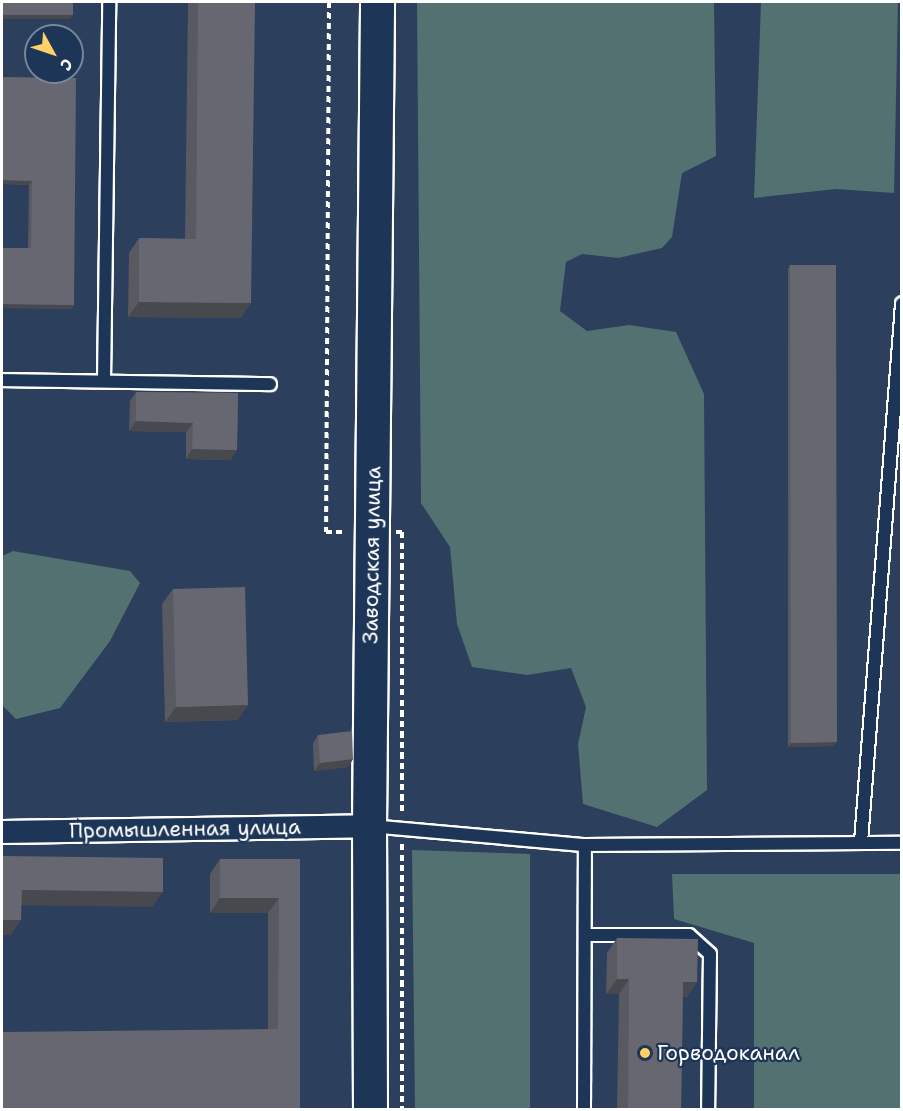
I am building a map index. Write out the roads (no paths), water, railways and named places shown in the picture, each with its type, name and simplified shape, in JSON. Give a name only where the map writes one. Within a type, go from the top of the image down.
[{"type":"main road","name":"Заводская улица","points":[[370,1110],[369,826],[377,2]]},
{"type":"street","name":"Промышленная улица","points":[[2,831],[369,826]]},
{"type":"lane","points":[[104,381],[110,2]]},
{"type":"lane","points":[[861,842],[902,304]]},
{"type":"lane","points":[[2,380],[270,384]]},
{"type":"lane","points":[[369,826],[585,845],[902,843]]},
{"type":"lane","points":[[584,1110],[585,845]]},
{"type":"lane","points":[[585,935],[688,935],[710,954],[708,1110]]},
{"type":"place","name":"Горводоканал","points":[[645,1053]]}]
